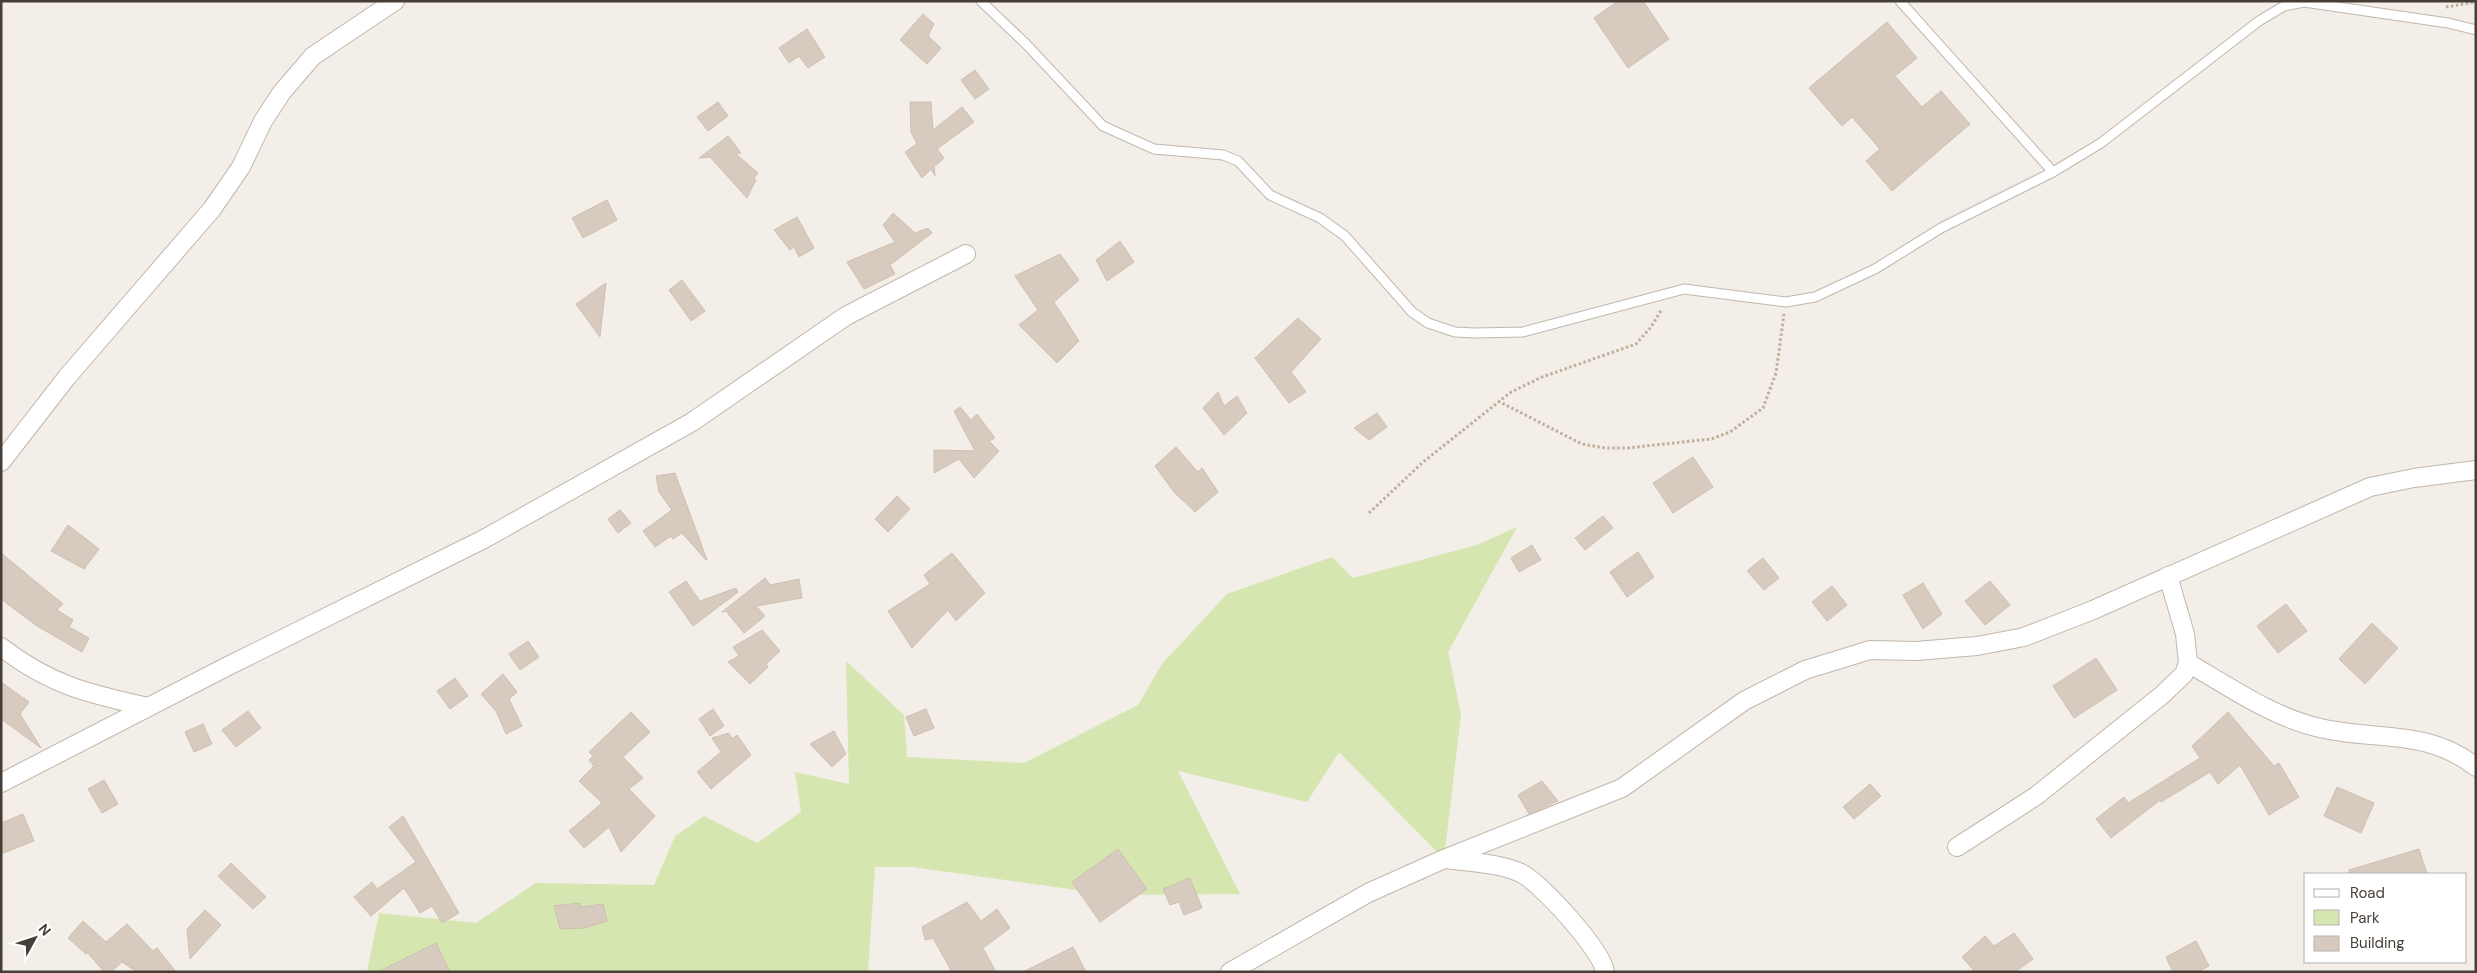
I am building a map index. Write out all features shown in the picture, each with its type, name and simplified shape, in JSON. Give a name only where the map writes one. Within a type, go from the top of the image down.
[{"type":"street","points":[[1,462],[67,377],[212,209],[241,167],[273,106],[307,63],[313,56],[395,1]]},
{"type":"street","points":[[1,783],[148,707],[484,539],[692,422],[846,316],[966,254]]},
{"type":"street","points":[[1230,972],[1368,893],[1444,859],[1622,788],[1744,702],[1805,670],[1870,650],[1916,651],[1977,646],[2024,637],[2370,488],[2414,478],[2476,470]]},
{"type":"street","points":[[1957,847],[2036,796],[2162,696],[2184,674],[2188,663],[2184,634],[2168,576]]},
{"type":"street","points":[[1,647],[49,679],[86,693],[148,707]]},
{"type":"street","points":[[2188,663],[2270,711],[2316,727],[2341,732],[2410,738],[2443,746],[2476,767]]},
{"type":"street","points":[[1444,859],[1506,868],[1521,873],[1539,884],[1595,950],[1605,972]]},
{"type":"lane","points":[[981,1],[1026,44],[1103,126],[1154,149],[1223,155],[1238,161],[1270,195],[1320,218],[1345,236],[1412,312],[1428,323],[1455,332],[1523,332],[1684,289],[1786,302],[1815,297],[1875,269],[1941,228],[2053,172],[2101,143],[2259,21],[2284,6],[2304,2],[2448,23],[2476,30]]},
{"type":"lane","points":[[1900,1],[2053,172]]},
{"type":"path","points":[[1369,513],[1422,463],[1498,400],[1542,377],[1636,344],[1651,327],[1673,292]]},
{"type":"path","points":[[1498,400],[1582,444],[1605,448],[1627,448],[1711,439],[1730,432],[1763,408],[1776,373],[1786,302]]},
{"type":"green space","points":[[1517,527],[1448,652],[1461,715],[1444,859],[1339,752],[1307,802],[1178,771],[1240,894],[1112,895],[912,867],[875,867],[868,972],[750,972],[745,970],[743,972],[367,972],[379,913],[476,923],[536,883],[654,885],[675,836],[704,816],[757,843],[801,812],[795,772],[849,784],[846,661],[904,715],[907,757],[1024,763],[1138,705],[1162,664],[1227,594],[1332,557],[1353,578],[1477,545]]},
{"type":"building","points":[[1618,1],[1643,1],[1669,39],[1628,68],[1594,18]]},
{"type":"building","points":[[923,14],[934,24],[928,36],[941,48],[927,64],[900,40]]},
{"type":"building","points":[[1887,22],[1917,58],[1895,76],[1922,107],[1941,91],[1970,124],[1892,191],[1866,161],[1880,149],[1852,117],[1842,126],[1809,88]]},
{"type":"building","points":[[807,29],[825,57],[808,68],[799,56],[789,63],[779,48]]},
{"type":"building","points":[[975,70],[989,89],[975,99],[961,80]]},
{"type":"building","points":[[718,102],[728,116],[708,131],[697,117]]},
{"type":"building","points":[[910,102],[931,102],[933,130],[962,107],[974,122],[937,149],[944,158],[934,167],[935,176],[931,169],[922,178],[905,152],[917,144],[911,132]]},
{"type":"building","points":[[728,136],[741,153],[736,154],[758,173],[754,178],[756,180],[747,198],[710,157],[699,158]]},
{"type":"building","points":[[607,200],[617,220],[583,238],[572,218]]},
{"type":"building","points":[[893,213],[915,233],[928,228],[932,233],[890,265],[895,274],[864,289],[847,262],[895,242],[883,225]]},
{"type":"building","points":[[797,217],[814,248],[799,257],[794,247],[790,250],[774,230]]},
{"type":"building","points":[[1120,241],[1134,262],[1107,281],[1096,260]]},
{"type":"building","points":[[1060,254],[1079,280],[1054,302],[1079,341],[1057,363],[1019,325],[1038,310],[1015,276]]},
{"type":"building","points":[[682,280],[705,311],[691,321],[669,290]]},
{"type":"building","points":[[606,283],[600,337],[576,304]]},
{"type":"building","points":[[1298,318],[1321,339],[1291,372],[1306,392],[1289,403],[1255,358]]},
{"type":"building","points":[[1218,392],[1224,406],[1237,396],[1247,413],[1224,435],[1203,408]]},
{"type":"building","points":[[960,407],[971,420],[977,414],[995,438],[989,441],[999,451],[974,478],[959,459],[934,473],[934,450],[975,451],[954,411]]},
{"type":"building","points":[[1377,413],[1387,427],[1369,440],[1354,428]]},
{"type":"building","points":[[1176,447],[1198,472],[1202,468],[1218,492],[1195,512],[1174,492],[1155,466]]},
{"type":"building","points":[[1693,457],[1713,487],[1673,513],[1653,483]]},
{"type":"building","points":[[675,473],[707,560],[682,533],[673,539],[671,536],[655,547],[643,531],[672,510],[659,492],[656,476]]},
{"type":"building","points":[[897,496],[910,509],[888,532],[875,519]]},
{"type":"building","points":[[620,510],[631,523],[618,533],[608,519]]},
{"type":"building","points":[[1603,516],[1613,528],[1585,550],[1575,538]]},
{"type":"building","points":[[68,525],[99,549],[84,569],[51,551]]},
{"type":"building","points":[[1532,545],[1541,560],[1519,572],[1511,558]]},
{"type":"building","points":[[1638,552],[1654,577],[1627,597],[1610,572]]},
{"type":"building","points":[[1,553],[63,604],[57,610],[73,620],[69,627],[89,638],[82,652],[37,626],[1,599]]},
{"type":"building","points":[[952,553],[985,593],[956,621],[948,610],[912,648],[888,611],[930,584],[924,575]]},
{"type":"building","points":[[1763,558],[1779,578],[1764,590],[1747,571]]},
{"type":"building","points":[[765,578],[770,585],[799,579],[802,598],[756,606],[765,616],[744,633],[726,611],[722,612]]},
{"type":"building","points":[[686,581],[700,601],[736,588],[738,592],[693,626],[669,592]]},
{"type":"building","points":[[1990,581],[2010,605],[1985,625],[1965,601]]},
{"type":"building","points":[[1923,583],[1942,614],[1923,629],[1903,595]]},
{"type":"building","points":[[1832,586],[1847,605],[1827,621],[1812,602]]},
{"type":"building","points":[[2286,604],[2307,631],[2278,653],[2257,626]]},
{"type":"building","points":[[2372,623],[2398,648],[2365,684],[2339,659]]},
{"type":"building","points":[[762,630],[780,651],[766,664],[768,667],[750,684],[728,662],[739,656],[733,647]]},
{"type":"building","points":[[528,641],[539,657],[520,670],[509,654]]},
{"type":"building","points":[[2096,658],[2117,690],[2074,718],[2053,686]]},
{"type":"building","points":[[503,674],[517,692],[509,699],[522,726],[506,734],[496,711],[481,694]]},
{"type":"building","points":[[455,678],[468,696],[450,709],[437,691]]},
{"type":"building","points":[[1,682],[29,702],[20,714],[41,748],[1,719]]},
{"type":"building","points":[[713,709],[724,726],[710,736],[699,719]]},
{"type":"building","points":[[926,709],[934,728],[914,736],[906,717]]},
{"type":"building","points":[[248,711],[261,728],[236,747],[222,730]]},
{"type":"building","points":[[631,712],[650,732],[623,757],[643,778],[629,789],[655,816],[621,852],[609,827],[584,848],[569,831],[602,803],[579,781],[594,766],[589,760],[593,756],[589,752]]},
{"type":"building","points":[[2228,712],[2274,766],[2279,763],[2299,797],[2269,815],[2240,765],[2218,784],[2210,772],[2161,802],[2160,800],[2111,838],[2096,819],[2124,797],[2128,803],[2200,758],[2192,746]]},
{"type":"building","points":[[203,724],[212,744],[194,752],[185,732]]},
{"type":"building","points":[[834,731],[846,754],[832,767],[810,744]]},
{"type":"building","points":[[729,733],[732,739],[737,735],[751,755],[711,789],[697,772],[721,752],[712,738]]},
{"type":"building","points":[[104,780],[118,804],[102,813],[88,789]]},
{"type":"building","points":[[1542,781],[1558,801],[1529,814],[1518,795]]},
{"type":"building","points":[[1870,784],[1881,796],[1854,819],[1843,807]]},
{"type":"building","points":[[2337,787],[2374,803],[2361,833],[2324,816]]},
{"type":"building","points":[[23,814],[34,841],[1,854],[1,823]]},
{"type":"building","points":[[403,816],[459,913],[442,923],[432,906],[420,913],[404,888],[371,916],[354,897],[372,882],[377,889],[416,862],[389,827]]},
{"type":"building","points":[[1118,849],[1147,889],[1100,922],[1072,882]]},
{"type":"building","points":[[2419,849],[2427,873],[2349,873],[2349,870]]},
{"type":"building","points":[[231,863],[266,897],[253,909],[218,876]]},
{"type":"building","points":[[1190,878],[1202,908],[1184,915],[1179,902],[1170,905],[1163,889]]},
{"type":"building","points":[[967,902],[981,921],[997,909],[1010,928],[983,948],[996,972],[952,972],[933,938],[925,940],[922,927]]},
{"type":"building","points":[[580,903],[581,907],[603,904],[607,921],[584,928],[560,929],[554,906]]},
{"type":"building","points":[[205,910],[221,925],[190,959],[187,929]]},
{"type":"building","points":[[83,921],[106,942],[127,924],[153,951],[157,948],[176,972],[137,972],[122,962],[111,972],[104,972],[88,953],[86,954],[68,938]]},
{"type":"building","points":[[2014,933],[2033,959],[2015,972],[1975,972],[1962,957],[1985,936],[1994,946]]},
{"type":"building","points":[[2196,941],[2209,966],[2197,972],[2173,972],[2166,957]]},
{"type":"building","points":[[436,943],[450,972],[378,972]]},
{"type":"building","points":[[1073,947],[1086,972],[1023,972]]}]
